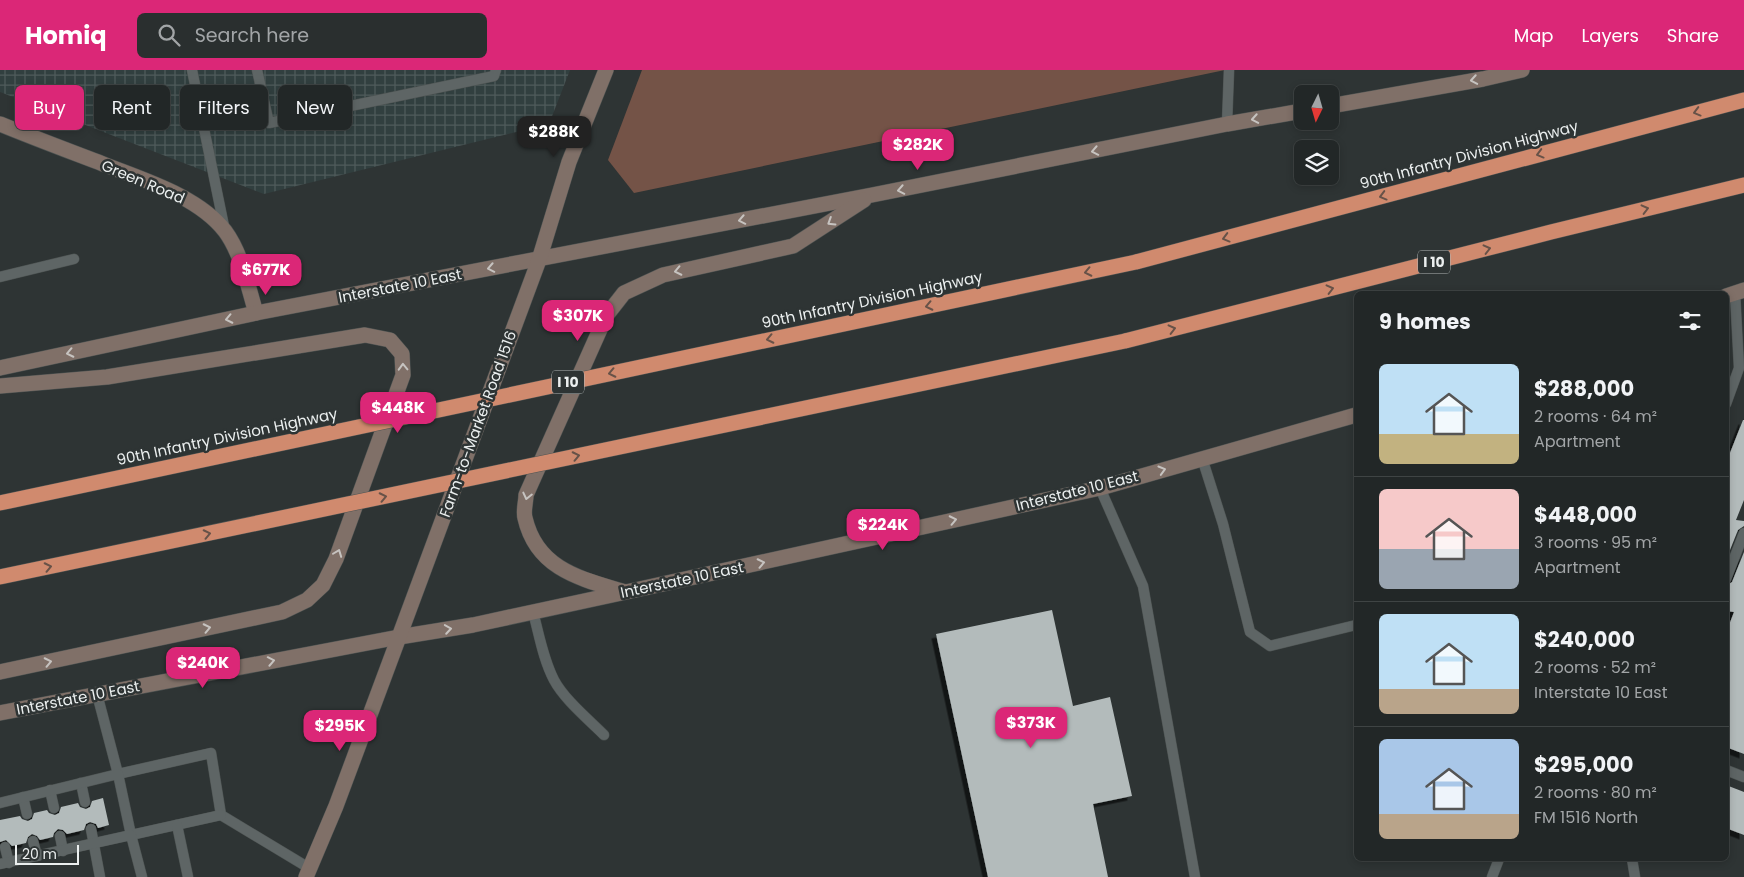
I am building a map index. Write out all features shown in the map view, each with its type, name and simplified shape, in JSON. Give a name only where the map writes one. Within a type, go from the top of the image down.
[{"type":"highway","name":"90th Infantry Division Highway","points":[[0,503],[1136,262],[1744,100]]},
{"type":"highway","name":"I 10","points":[[0,577],[1125,341],[1551,232],[1744,185]]},
{"type":"main road","name":"Farm-to-Market Road 1516","points":[[308,873],[336,806],[400,637],[539,260],[569,162],[606,70]]},
{"type":"main road","points":[[1339,104],[1483,79],[1522,70]]},
{"type":"main road","name":"Interstate 10 East","points":[[0,368],[256,313],[539,260],[1294,112]]},
{"type":"main road","name":"Green Road","points":[[0,124],[157,185],[208,214],[225,231],[237,251],[256,313]]},
{"type":"main road","points":[[626,592],[574,576],[552,563],[535,542],[524,517],[526,495],[606,316],[624,293],[662,275],[793,246],[872,195]]},
{"type":"main road","points":[[0,386],[107,378],[365,335],[390,340],[402,354],[403,375],[336,559],[323,585],[307,600],[282,612],[0,672]]},
{"type":"main road","name":"Interstate 10 East","points":[[0,713],[400,637],[473,625],[1100,488],[1354,416]]},
{"type":"lane","points":[[192,70],[225,231]]},
{"type":"lane","points":[[257,70],[269,123],[494,76],[496,70]]},
{"type":"lane","points":[[1227,124],[1229,70]]},
{"type":"lane","points":[[0,277],[74,258]]},
{"type":"lane","points":[[1729,396],[1739,368],[1735,293]]},
{"type":"lane","points":[[1202,458],[1223,524],[1250,632],[1270,646],[1354,625]]},
{"type":"lane","points":[[1100,488],[1143,586],[1195,877]]},
{"type":"lane","points":[[1729,571],[1744,533]]},
{"type":"lane","points":[[533,612],[546,660],[554,681],[604,735]]},
{"type":"lane","points":[[97,694],[142,877]]},
{"type":"lane","points":[[0,803],[211,753],[221,815]]},
{"type":"lane","points":[[1729,771],[1744,777]]},
{"type":"lane","points":[[81,783],[85,802]]},
{"type":"lane","points":[[50,790],[54,808]]},
{"type":"lane","points":[[23,797],[27,814]]},
{"type":"lane","points":[[5,847],[4,864],[221,815],[308,873]]},
{"type":"lane","points":[[177,825],[188,877]]},
{"type":"lane","points":[[91,829],[100,877]]},
{"type":"lane","points":[[60,836],[64,851]]},
{"type":"lane","points":[[33,841],[37,856]]},
{"type":"lane","points":[[1492,877],[1498,861]]},
{"type":"lane","points":[[1632,861],[1635,877]]},
{"type":"shaded area","points":[[0,70],[570,70],[549,124],[264,194],[98,130],[170,130],[170,85],[94,85],[94,128],[84,124],[84,85],[15,85],[15,98],[0,92]]},
{"type":"shaded area","points":[[642,70],[1225,70],[634,193],[608,160]]},
{"type":"building","points":[[1744,420],[1744,500],[1736,520],[1744,521],[1744,526],[1738,530],[1729,552],[1729,455]]},
{"type":"building","points":[[1744,552],[1744,754],[1729,748],[1729,625],[1734,612],[1729,611],[1729,584],[1732,582]]},
{"type":"building","points":[[1052,610],[1073,706],[1110,697],[1132,796],[1093,804],[1108,877],[988,877],[936,634]]},
{"type":"building","points":[[1729,786],[1744,792],[1744,835],[1729,829]]},
{"type":"building","points":[[103,798],[109,825],[98,828],[96,824],[90,822],[86,824],[84,830],[67,834],[63,830],[58,829],[53,837],[40,840],[32,834],[28,837],[26,843],[12,846],[6,840],[0,842],[0,820],[20,816],[28,821],[32,819],[34,813],[47,810],[55,815],[59,813],[61,807],[78,803],[80,807],[86,809],[90,807],[92,801]]}]
